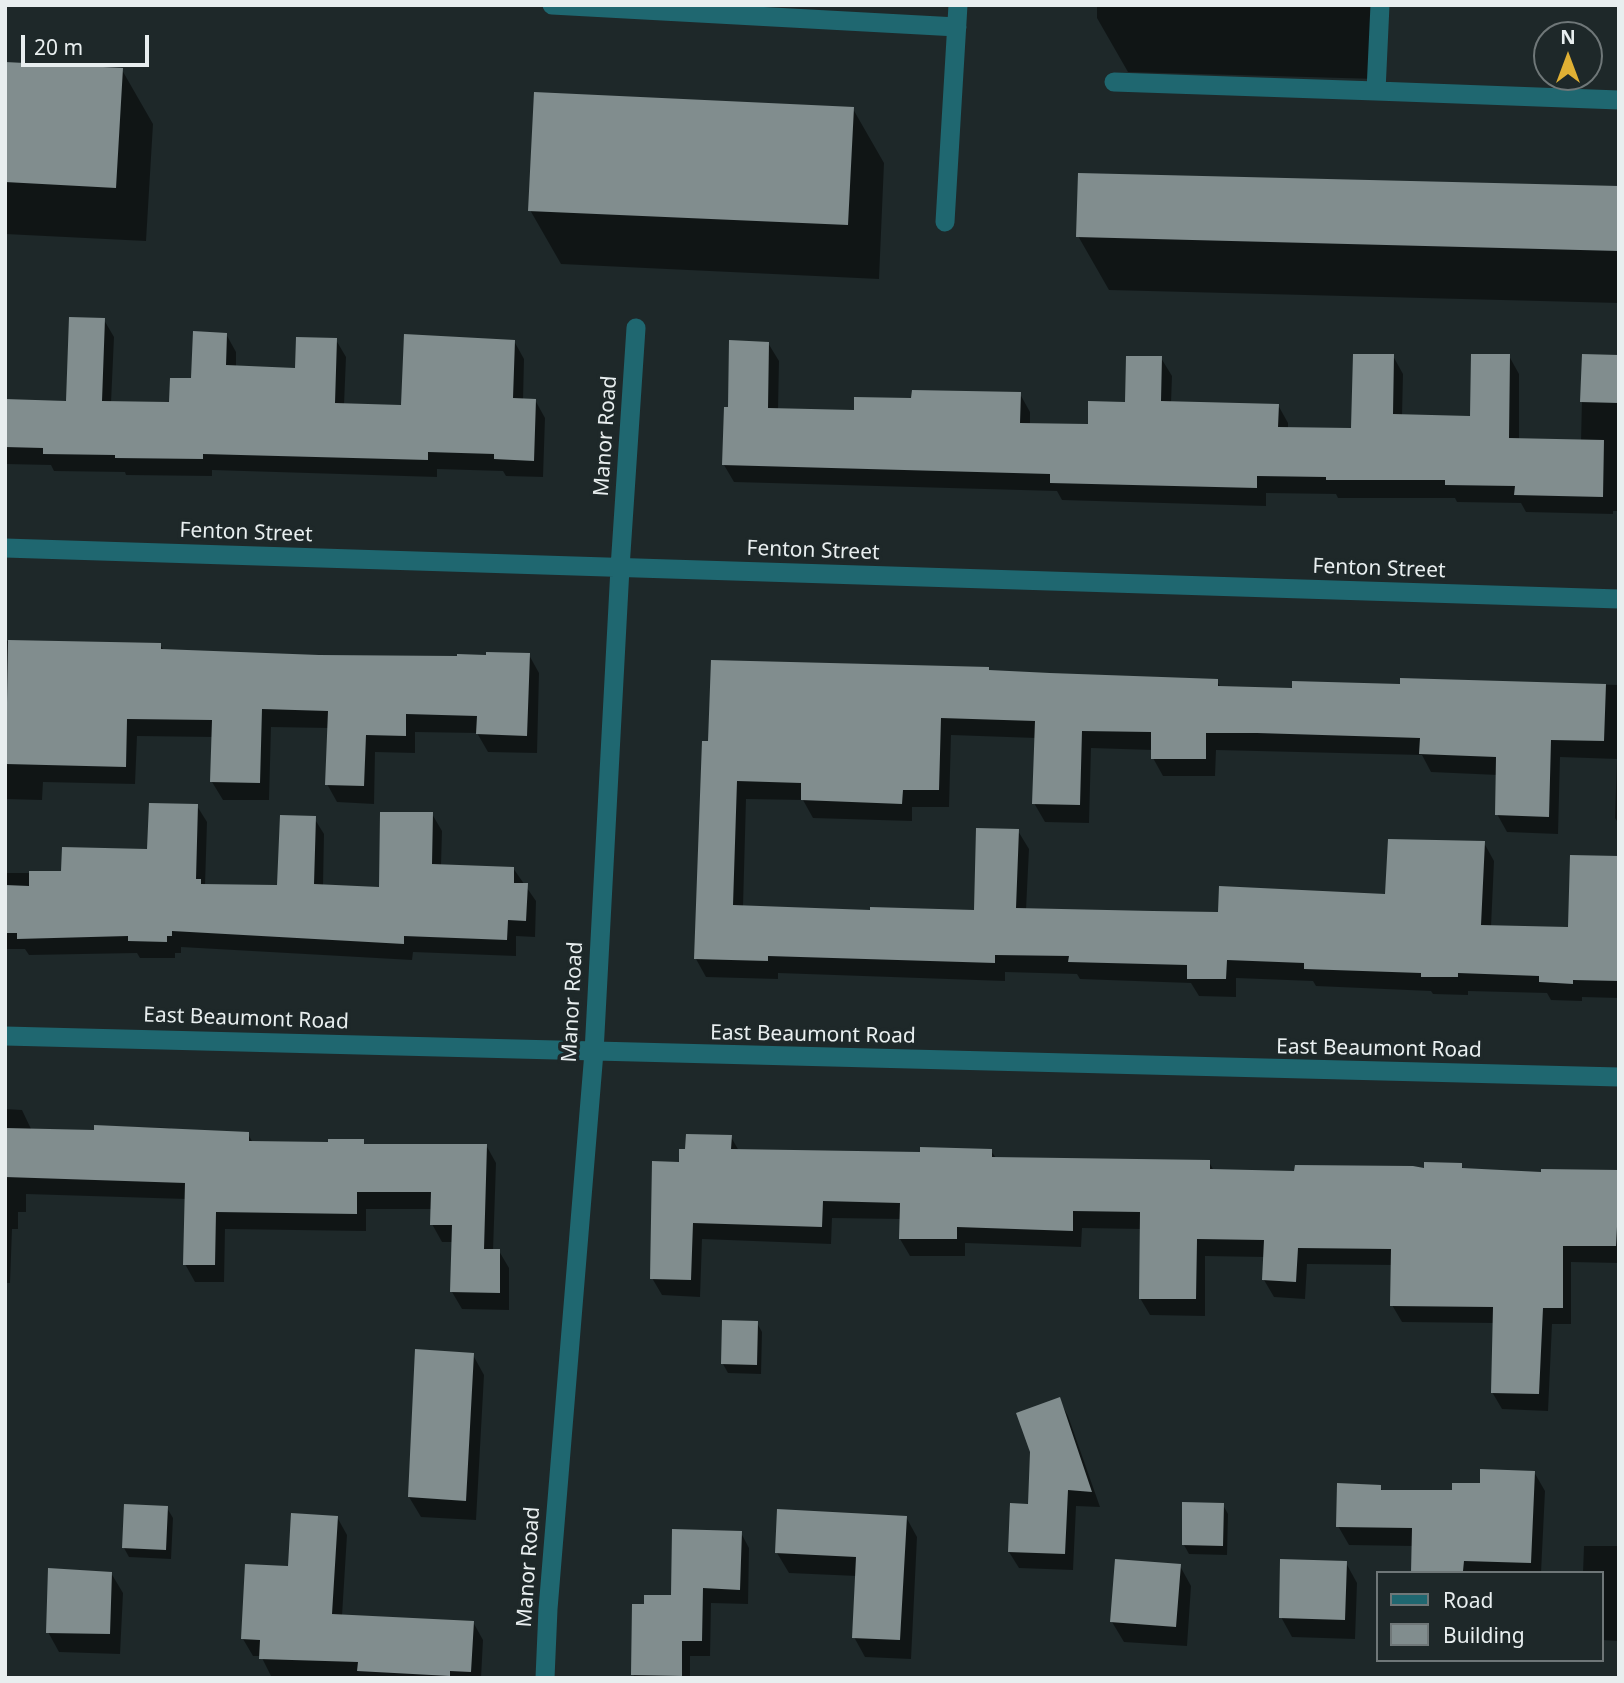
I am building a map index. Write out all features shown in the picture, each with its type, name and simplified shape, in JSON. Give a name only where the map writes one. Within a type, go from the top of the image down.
[{"type":"street","points":[[552,5],[957,27]]},
{"type":"street","points":[[945,222],[958,5]]},
{"type":"street","points":[[1376,91],[1380,5]]},
{"type":"street","points":[[1114,82],[1619,100]]},
{"type":"street","name":"Manor Road","points":[[545,1678],[548,1609],[594,1052],[636,328]]},
{"type":"street","name":"Fenton Street","points":[[5,548],[1619,598]]},
{"type":"street","name":"East Beaumont Road","points":[[5,1035],[1619,1077]]},
{"type":"building","points":[[5,62],[123,68],[116,188],[5,182]]},
{"type":"building","points":[[534,92],[854,107],[848,225],[528,211]]},
{"type":"building","points":[[1078,173],[1619,186],[1619,251],[1076,237]]},
{"type":"building","points":[[69,317],[105,318],[102,401],[169,402],[170,378],[191,378],[193,331],[227,333],[226,365],[295,368],[296,337],[337,338],[335,403],[401,405],[404,334],[515,340],[513,398],[536,399],[534,461],[494,459],[494,454],[428,452],[428,460],[203,454],[203,459],[115,458],[115,455],[43,454],[43,448],[5,447],[5,399],[66,401]]},
{"type":"building","points":[[729,340],[769,342],[768,408],[854,410],[854,397],[911,398],[912,390],[1021,392],[1020,423],[1088,424],[1088,401],[1125,402],[1126,356],[1162,356],[1161,401],[1279,404],[1278,427],[1351,428],[1353,354],[1394,354],[1393,414],[1470,416],[1471,354],[1510,354],[1509,438],[1604,440],[1603,497],[1514,495],[1515,486],[1445,485],[1445,480],[1326,480],[1326,477],[1257,476],[1257,488],[1050,483],[1050,474],[722,465],[724,407],[728,407]]},
{"type":"building","points":[[1582,354],[1619,355],[1619,403],[1580,402]]},
{"type":"building","points":[[8,640],[161,643],[161,649],[319,655],[457,656],[486,655],[486,652],[530,653],[527,736],[476,734],[477,716],[406,714],[406,736],[366,735],[364,786],[325,785],[328,711],[262,709],[260,783],[210,782],[212,720],[127,719],[126,767],[6,764]]},
{"type":"building","points":[[711,660],[989,667],[989,670],[1218,679],[1218,686],[1292,688],[1292,681],[1400,684],[1400,678],[1606,684],[1604,741],[1551,740],[1549,817],[1495,815],[1496,757],[1419,754],[1420,738],[1257,733],[1206,733],[1206,759],[1151,759],[1151,732],[1082,731],[1080,805],[1032,804],[1035,721],[941,718],[939,790],[903,790],[902,804],[801,800],[801,783],[737,781],[733,905],[870,910],[870,907],[974,910],[976,828],[1019,829],[1016,908],[1218,912],[1219,886],[1385,894],[1388,839],[1485,841],[1481,925],[1568,927],[1570,855],[1619,856],[1619,981],[1573,980],[1573,984],[1539,982],[1539,976],[1458,973],[1458,977],[1421,977],[1421,973],[1304,969],[1304,963],[1227,960],[1226,979],[1187,979],[1187,965],[1068,962],[1069,956],[995,955],[995,963],[768,956],[768,961],[694,959],[702,741],[708,741]]},
{"type":"building","points":[[149,803],[198,804],[196,879],[201,879],[201,884],[277,885],[280,815],[316,816],[314,884],[379,887],[380,812],[433,812],[432,864],[514,867],[514,883],[528,883],[526,921],[508,920],[507,940],[404,936],[404,944],[172,931],[172,936],[167,936],[167,942],[128,941],[128,936],[17,939],[17,933],[5,933],[5,885],[29,886],[29,871],[61,871],[62,847],[147,849]]},
{"type":"building","points":[[94,1125],[249,1132],[249,1141],[328,1142],[328,1139],[364,1139],[364,1144],[487,1144],[484,1249],[500,1249],[500,1293],[450,1292],[452,1225],[430,1225],[431,1192],[357,1192],[357,1214],[216,1212],[215,1265],[183,1265],[185,1183],[5,1177],[5,1128],[94,1130]]},
{"type":"building","points":[[686,1134],[732,1135],[731,1149],[920,1152],[920,1147],[992,1149],[992,1157],[1210,1160],[1210,1169],[1294,1171],[1295,1165],[1424,1168],[1424,1162],[1462,1163],[1462,1168],[1541,1172],[1541,1169],[1619,1170],[1619,1227],[1616,1246],[1563,1246],[1563,1308],[1543,1308],[1539,1394],[1491,1393],[1493,1307],[1390,1306],[1391,1249],[1298,1248],[1296,1282],[1262,1280],[1264,1240],[1197,1239],[1196,1299],[1139,1299],[1140,1212],[1073,1211],[1073,1231],[957,1227],[957,1239],[899,1239],[900,1203],[823,1201],[822,1227],[693,1223],[691,1280],[650,1279],[652,1161],[679,1162],[679,1149],[685,1149]]},
{"type":"building","points":[[722,1320],[758,1321],[757,1365],[721,1364]]},
{"type":"building","points":[[415,1349],[474,1353],[466,1501],[408,1497]]},
{"type":"building","points":[[1060,1397],[1092,1492],[1068,1490],[1065,1554],[1008,1552],[1010,1503],[1028,1504],[1030,1452],[1016,1413]]},
{"type":"building","points":[[1480,1469],[1535,1471],[1531,1563],[1464,1561],[1463,1571],[1411,1571],[1412,1528],[1336,1527],[1337,1483],[1381,1485],[1381,1490],[1452,1490],[1452,1483],[1480,1483]]},
{"type":"building","points":[[1182,1502],[1224,1503],[1223,1546],[1182,1545]]},
{"type":"building","points":[[124,1504],[168,1506],[166,1550],[122,1548]]},
{"type":"building","points":[[777,1509],[907,1516],[900,1640],[852,1638],[856,1557],[775,1553]]},
{"type":"building","points":[[291,1513],[338,1516],[332,1614],[474,1621],[471,1672],[450,1671],[450,1676],[357,1671],[358,1662],[259,1659],[260,1640],[241,1639],[245,1564],[288,1566]]},
{"type":"building","points":[[672,1529],[742,1531],[740,1590],[703,1588],[702,1641],[682,1641],[682,1676],[631,1675],[632,1604],[644,1604],[644,1595],[671,1595]]},
{"type":"building","points":[[1115,1559],[1181,1564],[1176,1627],[1110,1622]]},
{"type":"building","points":[[1280,1559],[1347,1561],[1345,1620],[1279,1618]]},
{"type":"building","points":[[48,1568],[112,1572],[110,1634],[46,1633]]}]
